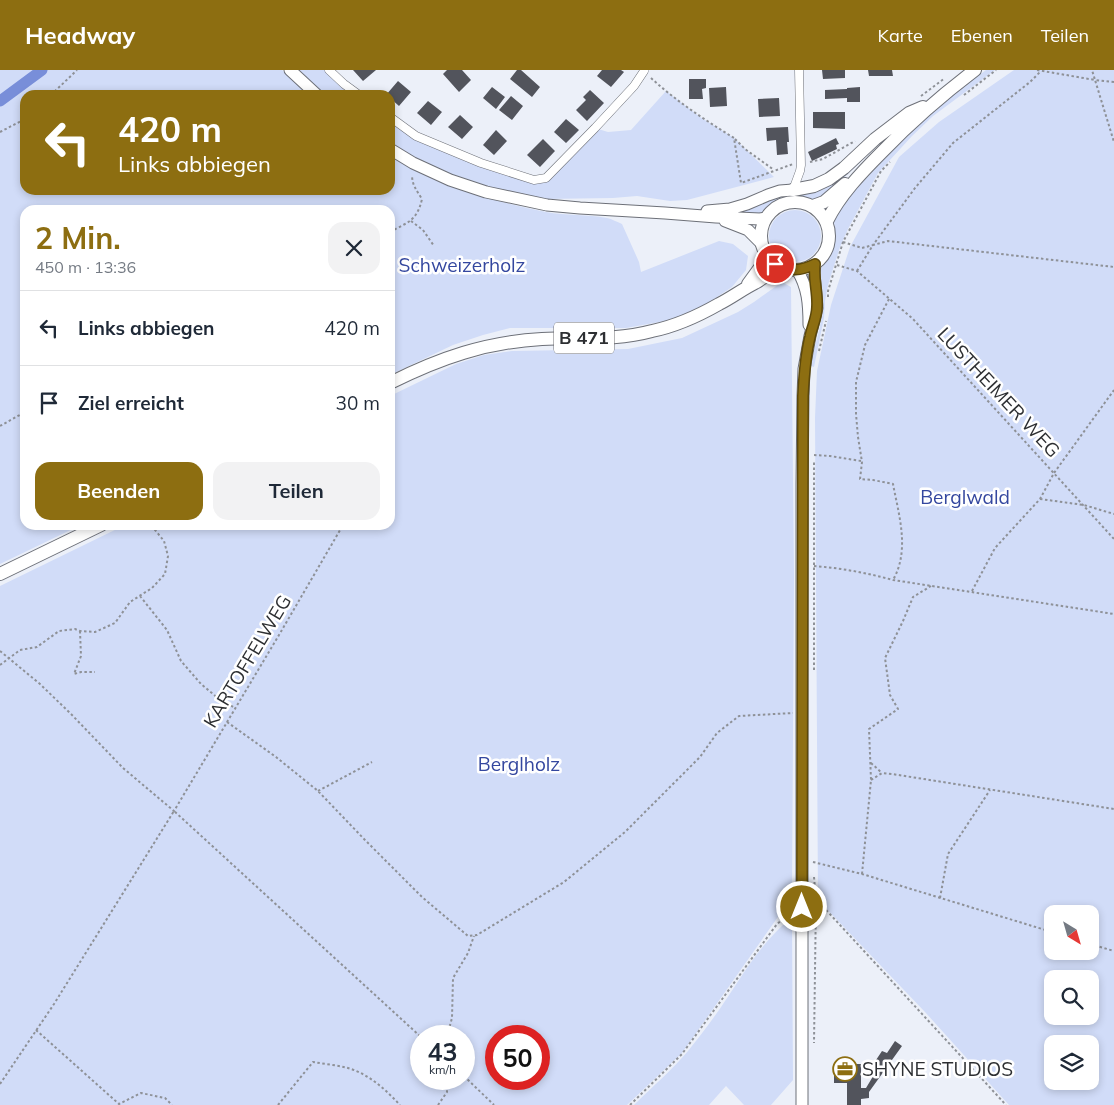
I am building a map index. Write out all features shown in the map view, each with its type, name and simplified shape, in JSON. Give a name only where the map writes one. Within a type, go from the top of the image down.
[{"type":"main road","points":[[290,70],[311,90]]},
{"type":"main road","points":[[813,206],[824,202],[866,167],[934,102],[975,70]]},
{"type":"main road","points":[[665,213],[730,209],[780,191],[814,186],[829,179],[844,168],[875,139],[909,113],[934,102]]},
{"type":"main road","points":[[395,152],[413,163],[450,180],[486,192],[547,205],[716,217],[766,218]]},
{"type":"main road","points":[[826,221],[835,206],[866,167]]},
{"type":"main road","points":[[716,217],[748,230],[771,260],[789,270],[806,268],[822,258],[830,240],[826,221],[813,206],[803,202],[782,204],[766,218],[761,230],[764,250]]},
{"type":"main road","name":"B 471","points":[[746,287],[764,262],[764,250]]},
{"type":"main road","points":[[802,1105],[803,396],[804,369],[817,308],[815,264]]},
{"type":"main road","name":"B 471","points":[[395,381],[452,356],[493,345],[542,339],[624,337],[653,331],[694,318],[781,267]]},
{"type":"main road","points":[[797,270],[802,277],[809,300],[810,336]]},
{"type":"main road","points":[[0,574],[91,530]]},
{"type":"street","points":[[329,70],[352,90]]},
{"type":"street","points":[[395,121],[416,136],[481,163],[534,180],[546,178],[634,86],[645,70]]},
{"type":"street","points":[[793,190],[801,164],[799,70]]},
{"type":"path","points":[[56,90],[77,70]]},
{"type":"path","points":[[645,70],[666,91],[700,117],[734,138],[745,149],[774,170]]},
{"type":"path","points":[[961,97],[996,70]]},
{"type":"path","points":[[1037,70],[1114,82]]},
{"type":"path","points":[[1092,70],[1114,142]]},
{"type":"path","points":[[836,265],[856,271],[915,188],[953,143],[1030,82],[1041,71]]},
{"type":"path","points":[[920,97],[948,75]]},
{"type":"path","points":[[0,132],[20,122]]},
{"type":"path","points":[[734,138],[741,182],[792,164],[823,159],[857,140]]},
{"type":"path","points":[[828,300],[828,291],[843,242],[881,171],[891,161]]},
{"type":"path","points":[[395,229],[411,221],[419,211],[422,199],[412,181]]},
{"type":"path","points":[[411,221],[423,230],[434,246]]},
{"type":"path","points":[[843,242],[862,248],[888,241],[1114,267]]},
{"type":"path","name":"LUSTHEIMER WEG","points":[[856,271],[913,319],[1114,539]]},
{"type":"path","points":[[889,299],[866,345],[856,382],[856,414],[862,462],[860,479],[893,484],[901,525],[903,552],[898,572],[893,580]]},
{"type":"path","points":[[819,352],[826,319]]},
{"type":"path","points":[[972,591],[994,548],[1040,499],[1054,473],[1114,390]]},
{"type":"path","points":[[0,426],[20,415]]},
{"type":"path","points":[[814,674],[814,455],[862,462]]},
{"type":"path","points":[[1040,499],[1084,505],[1114,514]]},
{"type":"path","points":[[0,665],[20,650],[37,647],[59,631],[75,629],[95,632],[116,622],[130,602],[152,588],[165,574],[168,556],[164,541],[155,530]]},
{"type":"path","name":"KARTOFFELWEG","points":[[0,1084],[54,1004],[174,810],[340,530]]},
{"type":"path","points":[[802,568],[814,566],[844,569],[869,573],[893,580],[1114,614]]},
{"type":"path","points":[[862,874],[872,780],[869,729],[898,708],[890,695],[886,658],[913,597],[931,586]]},
{"type":"path","points":[[140,596],[167,630],[180,661],[201,684],[235,708]]},
{"type":"path","points":[[80,631],[81,656],[74,674],[95,672]]},
{"type":"path","points":[[0,651],[40,684],[123,768],[174,810],[410,1027]]},
{"type":"path","points":[[227,722],[276,757],[318,791],[422,897],[468,936],[477,936],[564,882],[606,848],[625,832],[700,757],[717,733],[739,716],[802,713]]},
{"type":"path","points":[[318,791],[372,762]]},
{"type":"path","points":[[870,764],[882,773],[1114,809]]},
{"type":"path","points":[[872,780],[882,773]]},
{"type":"path","points":[[940,898],[948,854],[990,790]]},
{"type":"path","points":[[812,862],[862,874],[1044,930]]},
{"type":"path","points":[[813,871],[816,899],[814,1048]]},
{"type":"path","points":[[630,1105],[682,1054],[777,924],[788,914],[816,899]]},
{"type":"path","points":[[816,899],[1006,1105]]},
{"type":"path","points":[[450,1025],[452,1018],[453,978],[468,953],[474,936]]},
{"type":"path","points":[[1099,947],[1114,951]]},
{"type":"path","points":[[36,1030],[119,1104],[142,1093],[166,1098],[172,1105]]},
{"type":"path","points":[[278,1105],[312,1062],[349,1068],[370,1078],[400,1105]]},
{"type":"path","points":[[475,1087],[494,1105]]},
{"type":"path","points":[[438,1105],[447,1090]]},
{"type":"green space","name":"Schweizerholz","points":[[0,70],[282,70],[304,90],[20,90],[20,195],[395,195],[395,159],[446,184],[505,203],[546,212],[607,218],[622,224],[639,262],[641,272],[719,241],[733,244],[748,256],[746,270],[732,287],[708,303],[676,319],[626,328],[510,328],[453,345],[395,373],[395,205],[20,205],[20,530],[71,530],[0,564]]},
{"type":"green space","points":[[298,70],[329,70],[353,90],[318,90]]},
{"type":"green space","points":[[986,70],[995,70],[933,116],[878,173],[840,247],[828,285],[824,318],[814,367],[811,366],[820,327],[820,270],[832,253],[835,242],[834,218],[839,207],[908,134],[943,103]]},
{"type":"green space","name":"Berglwald","points":[[1014,70],[1114,70],[1114,1105],[1009,1105],[925,1012],[818,900],[815,418],[817,371],[831,305],[850,247],[899,157],[939,122]]},
{"type":"green space","points":[[666,91],[700,117],[734,138],[774,177],[687,200],[670,201],[637,196],[546,199],[489,187],[451,174],[395,146],[395,121],[416,136],[534,180],[546,178],[595,128],[608,132],[631,130]]},
{"type":"green space","points":[[878,145],[827,194],[815,200],[795,198],[779,201],[759,214],[738,213],[767,199],[794,193]]},
{"type":"green space","points":[[790,210],[800,210],[814,217],[821,231],[821,241],[814,255],[800,262],[790,262],[780,258],[773,251],[769,241],[769,231],[773,221],[780,214]]},
{"type":"green space","name":"Berglholz","points":[[782,282],[791,287],[794,575],[792,897],[682,1053],[627,1105],[0,1105],[0,586],[115,530],[395,530],[395,394],[456,364],[484,355],[512,351],[628,349],[682,338],[738,312]]},
{"type":"green space","points":[[789,920],[792,922],[793,1080],[771,1105],[744,1105],[726,1086],[709,1105],[634,1105],[688,1051],[767,941]]},
{"type":"building","points":[[353,70],[376,70],[363,81]]},
{"type":"building","points":[[447,70],[462,70],[471,80],[459,92],[443,74]]},
{"type":"building","points":[[517,70],[521,70],[540,87],[532,97],[510,79]]},
{"type":"building","points":[[602,70],[621,70],[624,72],[611,87],[597,76]]},
{"type":"building","points":[[822,70],[845,70],[845,78],[823,79]]},
{"type":"building","points":[[868,70],[892,70],[893,76],[869,76]]},
{"type":"building","points":[[689,79],[706,79],[706,88],[702,89],[703,99],[689,99]]},
{"type":"building","points":[[398,81],[411,92],[399,106],[395,102],[395,90],[390,90]]},
{"type":"building","points":[[492,87],[505,97],[496,109],[483,98]]},
{"type":"building","points":[[726,87],[727,106],[710,107],[709,88]]},
{"type":"building","points":[[860,87],[860,102],[847,102],[847,98],[825,99],[825,90]]},
{"type":"building","points":[[590,90],[604,103],[587,121],[576,110],[586,100],[583,97]]},
{"type":"building","points":[[511,96],[523,106],[512,120],[499,110]]},
{"type":"building","points":[[779,98],[780,116],[759,117],[758,99]]},
{"type":"building","points":[[428,101],[442,112],[431,125],[417,113]]},
{"type":"building","points":[[813,112],[845,112],[845,129],[813,128]]},
{"type":"building","points":[[460,115],[473,127],[462,139],[448,127]]},
{"type":"building","points":[[566,119],[579,130],[566,143],[554,132]]},
{"type":"building","points":[[788,127],[788,154],[777,155],[776,140],[767,141],[766,128]]},
{"type":"building","points":[[496,130],[507,141],[494,155],[483,145]]},
{"type":"building","points":[[836,138],[839,144],[836,145],[837,149],[812,161],[808,152]]},
{"type":"building","points":[[543,139],[555,151],[540,167],[527,155]]},
{"type":"building","points":[[895,1041],[902,1046],[869,1092],[869,1098],[861,1099],[861,1105],[847,1105],[847,1083],[834,1083],[834,1064],[861,1064],[861,1088],[866,1088],[875,1073],[870,1069],[882,1051],[887,1053]]},
{"type":"waterway","points":[[0,101],[42,70]]},
{"type":"place","name":"SHYNE STUDIOS","points":[[845,1069]]},
{"type":"route","points":[[775,264],[789,270],[797,270],[815,264],[814,273],[817,296],[817,308],[804,369],[803,396],[802,907]]}]
